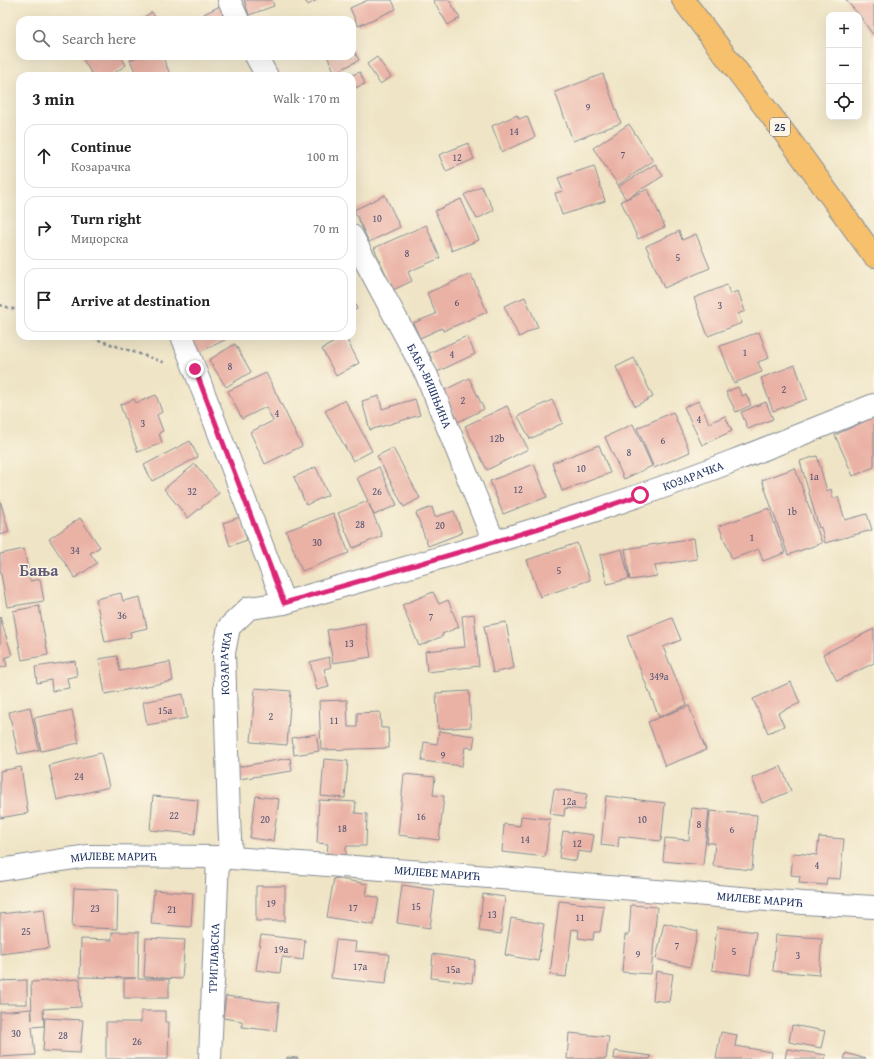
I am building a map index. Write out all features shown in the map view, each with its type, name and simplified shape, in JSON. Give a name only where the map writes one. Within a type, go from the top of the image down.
[{"type":"main road","name":"25","points":[[683,0],[792,142],[874,256]]},
{"type":"street","points":[[229,0],[236,16]]},
{"type":"street","points":[[258,60],[265,72]]},
{"type":"street","name":"БАБА-ВИШЊИНА","points":[[356,243],[427,376],[494,542]]},
{"type":"street","points":[[184,340],[284,603]]},
{"type":"street","name":"КОЗАРАЧКА","points":[[225,857],[228,810],[224,653],[229,627],[249,608],[284,603],[591,512],[751,455],[874,405]]},
{"type":"street","name":"МИЛЕВЕ МАРИЋ","points":[[0,870],[87,856],[225,857],[464,874],[803,903],[874,907]]},
{"type":"street","name":"ТРИГЛАВСКА","points":[[210,1059],[225,857]]},
{"type":"path","points":[[0,305],[16,310]]},
{"type":"path","points":[[99,340],[177,367],[195,369]]},
{"type":"building","points":[[244,0],[272,0],[274,6],[249,15]]},
{"type":"building","points":[[305,0],[317,0],[308,5]]},
{"type":"building","points":[[368,0],[392,0],[396,9],[358,26],[356,16],[354,16],[350,8]]},
{"type":"building","points":[[433,0],[449,0],[460,18],[448,25]]},
{"type":"building","points":[[846,0],[874,0],[874,36],[862,19],[862,12],[856,12]]},
{"type":"building","points":[[222,5],[227,16],[205,16],[204,14]]},
{"type":"building","points":[[152,12],[154,16],[146,16]]},
{"type":"building","points":[[356,54],[359,60],[335,72],[329,60],[356,60]]},
{"type":"building","points":[[377,57],[391,77],[380,84],[367,64]]},
{"type":"building","points":[[83,60],[123,60],[126,65],[116,72],[91,72]]},
{"type":"building","points":[[130,60],[164,60],[169,72],[135,72]]},
{"type":"building","points":[[360,72],[365,84],[356,87],[356,73]]},
{"type":"building","points":[[603,74],[621,123],[573,141],[555,92]]},
{"type":"building","points":[[517,115],[519,119],[527,116],[535,137],[502,152],[492,126]]},
{"type":"building","points":[[629,124],[653,161],[618,185],[593,148]]},
{"type":"building","points":[[468,143],[474,159],[446,171],[439,155]]},
{"type":"building","points":[[655,164],[663,176],[626,199],[618,187]]},
{"type":"building","points":[[594,166],[605,201],[562,215],[555,193],[563,191],[558,178]]},
{"type":"building","points":[[481,186],[494,210],[477,219],[464,195]]},
{"type":"building","points":[[648,189],[665,227],[638,239],[621,201]]},
{"type":"building","points":[[385,195],[400,227],[369,242],[356,214],[356,209]]},
{"type":"building","points":[[461,199],[479,240],[452,251],[435,211]]},
{"type":"building","points":[[426,225],[440,258],[408,272],[412,281],[393,290],[374,248]]},
{"type":"building","points":[[679,231],[682,240],[696,234],[710,268],[664,288],[646,246]]},
{"type":"building","points":[[471,274],[487,312],[443,331],[442,328],[420,338],[413,323],[436,314],[427,293]]},
{"type":"building","points":[[727,285],[730,294],[738,291],[745,311],[738,314],[742,323],[708,336],[694,298]]},
{"type":"building","points":[[525,297],[538,327],[519,337],[504,306]]},
{"type":"building","points":[[759,332],[769,358],[758,362],[762,372],[734,383],[720,346]]},
{"type":"building","points":[[467,336],[475,354],[437,372],[429,353]]},
{"type":"building","points":[[189,340],[225,340],[195,354]]},
{"type":"building","points":[[338,340],[347,340],[359,363],[336,376],[322,349]]},
{"type":"building","points":[[235,344],[251,372],[226,387],[209,360]]},
{"type":"building","points":[[634,358],[653,397],[635,406],[616,367]]},
{"type":"building","points":[[795,365],[807,399],[773,411],[761,378]]},
{"type":"building","points":[[266,373],[302,446],[265,464],[250,432],[273,421],[266,407],[242,419],[228,391]]},
{"type":"building","points":[[469,378],[484,409],[458,422],[443,391]]},
{"type":"building","points":[[738,387],[742,396],[746,394],[751,405],[736,412],[726,392]]},
{"type":"building","points":[[156,395],[162,412],[157,415],[163,431],[159,433],[162,443],[138,452],[120,405],[134,399],[136,403]]},
{"type":"building","points":[[379,396],[382,409],[415,399],[420,415],[370,430],[362,401]]},
{"type":"building","points":[[345,400],[372,451],[353,461],[325,411]]},
{"type":"building","points":[[552,400],[563,423],[530,439],[518,416]]},
{"type":"building","points":[[699,401],[709,423],[725,416],[732,431],[702,445],[684,407]]},
{"type":"building","points":[[766,402],[773,419],[748,429],[741,412]]},
{"type":"building","points":[[507,406],[528,449],[487,470],[465,426]]},
{"type":"building","points":[[673,412],[690,452],[654,468],[637,428]]},
{"type":"building","points":[[874,417],[874,467],[853,476],[835,435]]},
{"type":"building","points":[[633,424],[652,466],[624,479],[605,437]]},
{"type":"building","points":[[190,441],[198,457],[152,481],[144,465]]},
{"type":"building","points":[[599,445],[610,473],[562,491],[552,463]]},
{"type":"building","points":[[393,448],[420,498],[404,507],[377,456]]},
{"type":"building","points":[[817,456],[827,491],[831,489],[833,498],[838,497],[845,520],[867,514],[872,530],[825,543],[821,527],[819,528],[800,461]]},
{"type":"building","points":[[195,464],[219,493],[188,518],[164,489]]},
{"type":"building","points":[[534,464],[547,497],[503,514],[490,481]]},
{"type":"building","points":[[316,467],[328,495],[306,505],[294,477]]},
{"type":"building","points":[[379,467],[397,505],[374,515],[369,504],[382,536],[353,548],[338,513],[368,501],[357,478]]},
{"type":"building","points":[[795,468],[822,543],[788,555],[762,480]]},
{"type":"building","points":[[0,500],[9,532],[0,535]]},
{"type":"building","points":[[432,507],[435,517],[454,511],[462,533],[428,546],[416,513]]},
{"type":"building","points":[[769,508],[785,553],[763,561],[759,549],[732,559],[719,526]]},
{"type":"building","points":[[333,513],[349,553],[302,571],[286,531]]},
{"type":"building","points":[[240,517],[247,540],[230,546],[223,523]]},
{"type":"building","points":[[80,518],[100,547],[90,553],[97,563],[75,578],[49,539]]},
{"type":"building","points":[[694,538],[697,559],[655,565],[657,576],[630,580],[625,549]]},
{"type":"building","points":[[577,543],[590,580],[540,597],[527,560]]},
{"type":"building","points":[[24,549],[30,581],[40,579],[44,601],[7,607],[0,569],[0,554]]},
{"type":"building","points":[[622,549],[629,579],[607,584],[600,555]]},
{"type":"building","points":[[433,592],[439,604],[448,600],[459,627],[442,634],[443,636],[419,646],[402,605]]},
{"type":"building","points":[[121,593],[123,601],[140,597],[147,628],[130,632],[131,637],[105,642],[96,599]]},
{"type":"building","points":[[39,606],[48,655],[22,660],[13,611]]},
{"type":"building","points":[[474,614],[479,666],[427,672],[425,651],[465,647],[462,616]]},
{"type":"building","points":[[0,617],[12,655],[5,658],[7,666],[0,668]]},
{"type":"building","points":[[672,618],[681,640],[663,647],[687,705],[659,717],[627,636]]},
{"type":"building","points":[[506,622],[514,668],[493,673],[484,626]]},
{"type":"building","points":[[365,623],[371,657],[333,663],[327,630]]},
{"type":"building","points":[[874,629],[874,663],[837,681],[823,654]]},
{"type":"building","points":[[117,656],[120,671],[170,662],[173,681],[105,694],[99,659]]},
{"type":"building","points":[[329,657],[331,667],[324,669],[329,687],[317,690],[310,662]]},
{"type":"building","points":[[75,661],[77,676],[67,678],[69,688],[52,691],[51,680],[37,683],[35,667]]},
{"type":"building","points":[[791,682],[800,703],[778,713],[784,726],[768,733],[753,699]]},
{"type":"building","points":[[255,688],[291,691],[287,745],[251,742]]},
{"type":"building","points":[[469,691],[471,727],[438,729],[436,693]]},
{"type":"building","points":[[183,694],[187,718],[147,725],[143,702]]},
{"type":"building","points":[[347,700],[348,727],[357,727],[357,713],[380,712],[381,728],[388,728],[389,748],[321,750],[319,701]]},
{"type":"building","points":[[689,706],[706,750],[665,766],[648,722]]},
{"type":"building","points":[[30,707],[39,750],[18,754],[9,712]]},
{"type":"building","points":[[72,710],[79,743],[41,751],[34,718]]},
{"type":"building","points":[[439,731],[475,736],[473,748],[465,747],[462,766],[422,761],[424,742],[437,744]]},
{"type":"building","points":[[316,734],[319,751],[294,755],[292,738]]},
{"type":"building","points":[[101,753],[109,787],[57,800],[49,765]]},
{"type":"building","points":[[290,758],[292,771],[239,779],[237,767]]},
{"type":"building","points":[[324,759],[348,761],[345,798],[321,796]]},
{"type":"building","points":[[781,766],[791,791],[762,803],[752,778]]},
{"type":"building","points":[[21,767],[28,813],[0,818],[0,771]]},
{"type":"building","points":[[404,774],[435,777],[433,795],[444,796],[439,840],[398,835]]},
{"type":"building","points":[[554,789],[587,794],[584,810],[565,808],[564,816],[550,814]]},
{"type":"building","points":[[153,796],[198,800],[195,834],[150,830]]},
{"type":"building","points":[[256,796],[279,799],[273,841],[250,838]]},
{"type":"building","points":[[606,796],[665,803],[661,841],[619,836],[618,847],[601,845]]},
{"type":"building","points":[[319,800],[356,802],[355,813],[367,814],[366,846],[346,846],[346,855],[327,854],[328,844],[317,843]]},
{"type":"building","points":[[692,808],[709,810],[703,865],[663,861],[665,838],[689,840]]},
{"type":"building","points":[[710,811],[757,815],[752,870],[713,866],[715,843],[707,843]]},
{"type":"building","points":[[521,816],[550,819],[545,857],[502,852],[504,824],[520,826]]},
{"type":"building","points":[[563,831],[594,835],[591,853],[578,851],[576,861],[559,858]]},
{"type":"building","points":[[819,837],[844,839],[840,879],[827,878],[826,885],[799,883],[800,876],[791,875],[793,853],[817,855]]},
{"type":"building","points":[[334,878],[368,884],[366,895],[379,898],[374,925],[327,917]]},
{"type":"building","points":[[402,885],[435,890],[430,928],[397,923]]},
{"type":"building","points":[[256,886],[285,886],[285,921],[256,921]]},
{"type":"building","points":[[74,888],[118,890],[117,929],[72,927]]},
{"type":"building","points":[[154,890],[193,893],[191,927],[151,924]]},
{"type":"building","points":[[483,894],[505,897],[501,934],[479,931]]},
{"type":"building","points":[[559,901],[604,906],[600,932],[594,932],[593,940],[578,938],[579,930],[572,929],[566,977],[550,975]]},
{"type":"building","points":[[631,905],[657,907],[651,974],[622,972],[625,935],[629,935]]},
{"type":"building","points":[[44,909],[49,948],[0,954],[0,914]]},
{"type":"building","points":[[511,918],[544,924],[538,961],[505,955]]},
{"type":"building","points":[[664,923],[698,931],[690,967],[656,959]]},
{"type":"building","points":[[717,927],[756,932],[750,975],[712,970]]},
{"type":"building","points":[[112,932],[139,932],[138,979],[169,979],[169,998],[124,998],[124,979],[136,978],[80,977],[81,939],[112,940]]},
{"type":"building","points":[[261,935],[305,940],[303,960],[282,957],[280,973],[256,970]]},
{"type":"building","points":[[776,935],[822,938],[819,975],[773,971]]},
{"type":"building","points":[[146,938],[185,940],[182,979],[144,977]]},
{"type":"building","points":[[336,940],[356,942],[355,951],[389,954],[386,984],[331,978]]},
{"type":"building","points":[[433,954],[475,960],[472,983],[431,978]]},
{"type":"building","points":[[656,971],[673,974],[669,1002],[653,1000]]},
{"type":"building","points":[[80,979],[81,1007],[43,1009],[44,1026],[32,1027],[35,1055],[0,1057],[0,1012],[31,1009],[32,1020],[31,982]]},
{"type":"building","points":[[27,980],[27,1004],[0,1004],[0,981]]},
{"type":"building","points":[[226,996],[279,1003],[276,1031],[242,1027],[242,1021],[223,1018]]},
{"type":"building","points":[[141,1011],[165,1011],[165,1022],[169,1022],[168,1059],[106,1059],[106,1022],[141,1022]]},
{"type":"building","points":[[45,1018],[83,1020],[80,1053],[43,1051]]},
{"type":"building","points":[[792,1025],[825,1031],[821,1048],[789,1042]]},
{"type":"building","points":[[721,1032],[737,1035],[735,1046],[772,1052],[771,1059],[716,1059]]},
{"type":"building","points":[[569,1033],[609,1037],[606,1059],[567,1059]]},
{"type":"building","points":[[787,1049],[826,1055],[825,1059],[785,1059]]},
{"type":"building","points":[[615,1051],[651,1056],[650,1059],[614,1059]]},
{"type":"building","points":[[846,1053],[866,1059],[844,1059]]},
{"type":"building","points":[[287,1057],[298,1058],[298,1059],[287,1059]]},
{"type":"district","name":"Бања","points":[[39,570]]},
{"type":"route","points":[[195,369],[284,603],[494,542],[640,495]]}]
